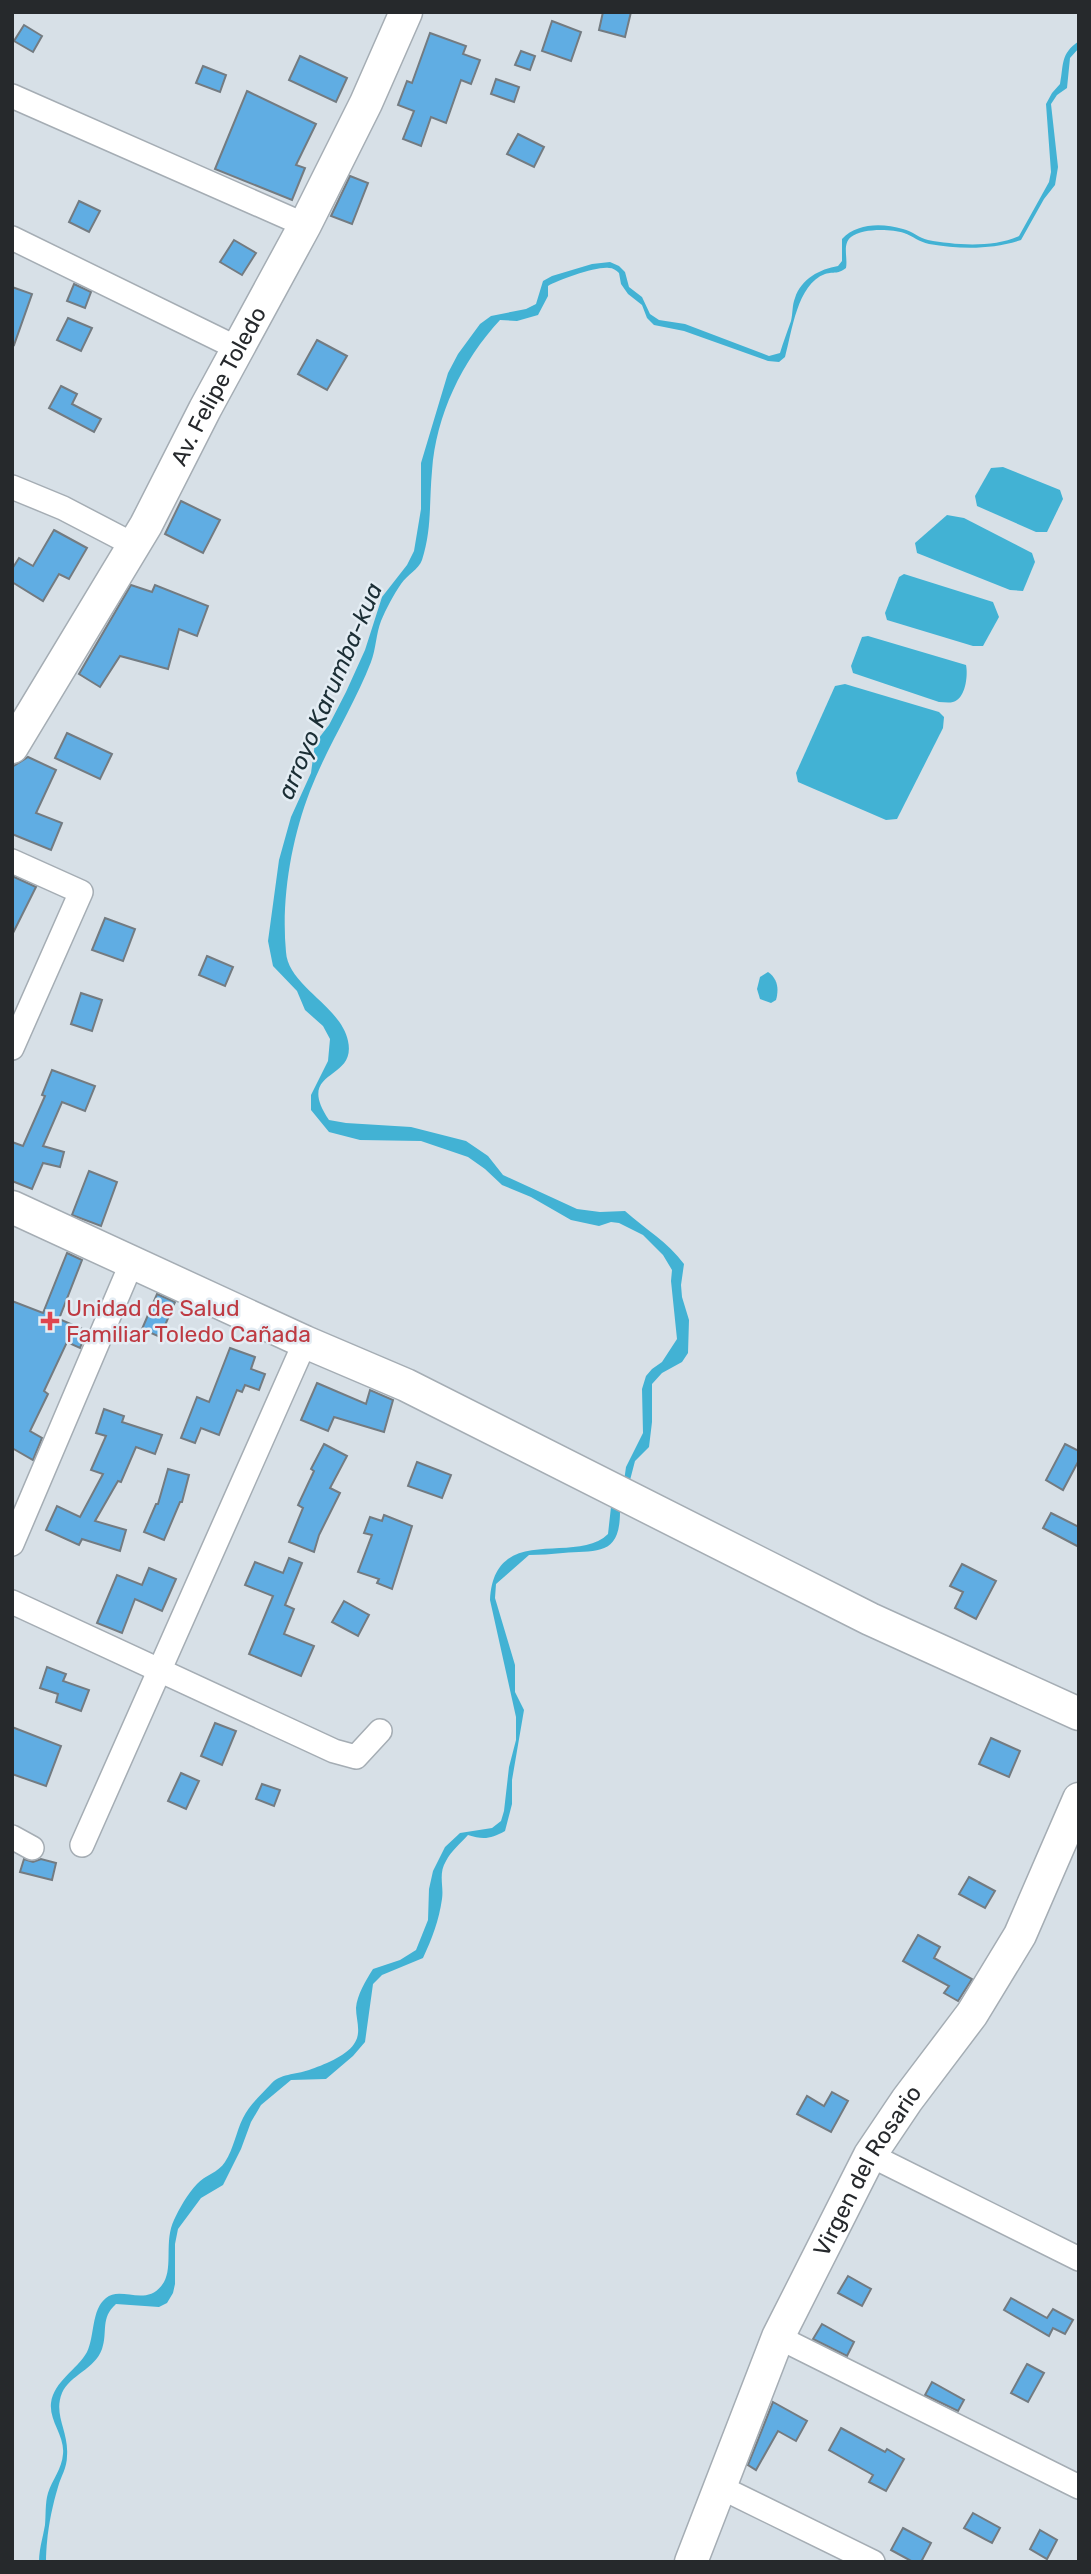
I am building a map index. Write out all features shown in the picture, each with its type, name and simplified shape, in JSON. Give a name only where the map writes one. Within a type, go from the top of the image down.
[{"type":"street","name":"Av. Felipe Toledo","points":[[12,747],[134,545],[306,225],[366,103],[406,12]]},
{"type":"street","points":[[12,96],[306,225]]},
{"type":"street","points":[[12,238],[239,349]]},
{"type":"street","points":[[12,487],[63,508],[134,545]]},
{"type":"street","points":[[12,860],[81,892],[12,1048]]},
{"type":"street","points":[[12,1207],[305,1342],[406,1385],[870,1619],[1079,1714]]},
{"type":"street","points":[[12,1544],[132,1262]]},
{"type":"street","points":[[82,1845],[305,1342]]},
{"type":"street","points":[[12,1602],[334,1751],[356,1757],[380,1731]]},
{"type":"street","name":"Virgen del Rosario","points":[[691,2562],[778,2337],[870,2155],[907,2100],[972,2014],[1020,1935],[1079,1800]]},
{"type":"street","points":[[870,2155],[1079,2259]]},
{"type":"street","points":[[778,2337],[1079,2487]]},
{"type":"street","points":[[720,2487],[873,2562]]},
{"type":"water","points":[[1079,41],[1079,48],[1070,58],[1067,88],[1057,95],[1051,104],[1058,167],[1055,185],[1021,240],[998,246],[963,248],[929,244],[892,231],[877,230],[856,234],[847,243],[846,268],[825,274],[808,288],[793,322],[785,357],[779,362],[768,361],[684,331],[654,325],[647,318],[642,305],[628,294],[621,284],[619,273],[610,268],[587,271],[548,286],[548,296],[538,315],[517,321],[500,320],[474,353],[445,409],[435,450],[429,527],[422,560],[401,584],[385,612],[371,662],[303,810],[286,891],[286,952],[296,975],[336,1017],[348,1041],[348,1054],[344,1063],[322,1083],[318,1091],[320,1103],[329,1120],[411,1127],[466,1141],[488,1156],[503,1175],[577,1209],[625,1211],[664,1242],[684,1264],[681,1285],[689,1320],[688,1353],[682,1362],[662,1373],[652,1384],[649,1447],[635,1461],[629,1484],[624,1481],[626,1467],[643,1433],[642,1389],[646,1376],[662,1362],[677,1339],[672,1270],[663,1255],[643,1235],[619,1223],[611,1222],[599,1226],[571,1220],[531,1197],[502,1185],[468,1157],[421,1141],[360,1140],[329,1132],[311,1110],[311,1095],[328,1061],[330,1039],[323,1026],[305,1010],[297,991],[273,966],[268,941],[279,860],[291,817],[311,773],[315,743],[329,725],[346,692],[365,650],[382,597],[407,565],[414,551],[421,509],[421,463],[448,373],[480,324],[491,316],[526,309],[536,304],[543,281],[552,276],[592,264],[610,262],[625,272],[629,287],[642,297],[650,314],[659,320],[685,324],[769,356],[780,353],[798,291],[812,276],[838,266],[842,261],[842,239],[855,230],[870,226],[887,226],[906,230],[928,240],[962,244],[986,244],[1019,236],[1049,182],[1051,172],[1046,104],[1060,84],[1066,55]]},
{"type":"water","points":[[1003,467],[1060,490],[1063,499],[1047,532],[1036,532],[977,506],[975,496],[991,468]]},
{"type":"water","points":[[947,515],[964,518],[1032,553],[1035,562],[1023,591],[1010,590],[917,553],[915,543]]},
{"type":"water","points":[[904,574],[993,602],[999,617],[983,646],[973,646],[887,620],[885,613],[899,577]]},
{"type":"water","points":[[868,636],[966,665],[966,684],[960,697],[953,702],[939,702],[853,673],[851,666],[862,637]]},
{"type":"water","points":[[845,684],[939,712],[944,717],[943,728],[897,819],[886,820],[798,782],[796,773],[835,686]]},
{"type":"water","points":[[768,972],[776,981],[777,988],[776,1000],[771,1003],[760,999],[757,989],[760,977]]},
{"type":"water","points":[[611,1507],[620,1512],[619,1527],[611,1544],[596,1551],[529,1555],[496,1584],[495,1598],[515,1665],[515,1692],[524,1710],[512,1780],[512,1804],[505,1831],[487,1838],[468,1835],[448,1857],[442,1871],[439,1914],[423,1958],[382,1975],[373,1984],[365,2042],[353,2056],[326,2079],[291,2080],[261,2105],[223,2185],[201,2198],[178,2229],[175,2244],[175,2284],[167,2303],[159,2307],[116,2304],[111,2309],[106,2320],[104,2343],[99,2356],[71,2381],[62,2393],[59,2409],[66,2439],[67,2460],[51,2515],[46,2562],[39,2562],[47,2497],[63,2454],[51,2403],[56,2388],[87,2352],[101,2303],[112,2295],[143,2296],[158,2290],[167,2276],[169,2236],[176,2216],[200,2181],[225,2162],[248,2109],[278,2078],[321,2066],[350,2049],[358,2035],[358,1998],[373,1969],[400,1960],[416,1950],[428,1920],[429,1889],[433,1871],[445,1847],[460,1833],[492,1828],[501,1821],[516,1740],[516,1717],[490,1600],[495,1576],[506,1561],[521,1553],[594,1543],[608,1534]]},
{"type":"building","points":[[603,12],[631,12],[625,37],[599,30]]},
{"type":"building","points":[[552,21],[581,32],[571,61],[542,51]]},
{"type":"building","points":[[24,25],[42,36],[33,52],[14,41]]},
{"type":"building","points":[[430,33],[466,46],[463,54],[480,60],[471,84],[461,80],[446,123],[431,117],[421,146],[403,139],[414,111],[398,105],[407,81],[412,83]]},
{"type":"building","points":[[521,51],[535,56],[530,70],[515,65]]},
{"type":"building","points":[[300,56],[347,78],[336,102],[289,80]]},
{"type":"building","points":[[203,66],[226,75],[220,92],[196,83]]},
{"type":"building","points":[[496,79],[519,87],[514,102],[491,94]]},
{"type":"building","points":[[247,91],[316,124],[296,165],[305,168],[292,200],[215,169]]},
{"type":"building","points":[[518,134],[544,147],[534,167],[507,154]]},
{"type":"building","points":[[350,176],[368,183],[352,224],[331,216]]},
{"type":"building","points":[[79,201],[100,211],[89,232],[69,222]]},
{"type":"building","points":[[234,240],[256,253],[242,275],[220,262]]},
{"type":"building","points":[[74,284],[91,292],[85,308],[67,301]]},
{"type":"building","points":[[12,287],[32,294],[14,345],[12,344]]},
{"type":"building","points":[[68,318],[92,328],[81,351],[57,340]]},
{"type":"building","points":[[317,340],[347,356],[327,390],[298,374]]},
{"type":"building","points":[[61,386],[77,394],[72,404],[101,419],[94,432],[49,408]]},
{"type":"building","points":[[181,501],[220,520],[203,553],[165,534]]},
{"type":"building","points":[[54,530],[87,548],[69,579],[59,574],[43,601],[12,582],[12,569],[19,558],[33,566]]},
{"type":"building","points":[[131,585],[152,592],[155,585],[208,606],[197,636],[179,629],[168,669],[120,656],[100,687],[79,674]]},
{"type":"building","points":[[67,733],[112,754],[100,779],[55,758]]},
{"type":"building","points":[[28,757],[56,770],[36,813],[62,823],[51,850],[12,834],[12,767]]},
{"type":"building","points":[[12,876],[36,887],[12,935]]},
{"type":"building","points":[[105,918],[135,929],[123,961],[92,950]]},
{"type":"building","points":[[207,956],[233,967],[225,986],[199,975]]},
{"type":"building","points":[[81,993],[102,1000],[92,1031],[71,1024]]},
{"type":"building","points":[[52,1070],[95,1086],[85,1111],[62,1102],[43,1146],[64,1152],[60,1167],[43,1163],[32,1189],[12,1181],[12,1142],[23,1146],[45,1096],[42,1095]]},
{"type":"building","points":[[89,1171],[117,1182],[101,1226],[72,1215]]},
{"type":"building","points":[[67,1253],[82,1260],[59,1319],[87,1331],[80,1348],[67,1342],[44,1391],[48,1394],[30,1431],[42,1438],[33,1460],[12,1448],[12,1301],[43,1313]]},
{"type":"building","points":[[157,1294],[175,1302],[160,1337],[142,1329]]},
{"type":"building","points":[[230,1348],[255,1357],[251,1369],[265,1374],[259,1390],[245,1385],[242,1392],[237,1390],[219,1435],[201,1428],[195,1443],[181,1438],[197,1397],[209,1402]]},
{"type":"building","points":[[317,1383],[366,1404],[370,1390],[393,1400],[384,1432],[334,1417],[328,1431],[301,1420]]},
{"type":"building","points":[[104,1409],[124,1416],[122,1422],[162,1435],[155,1454],[136,1447],[121,1482],[118,1481],[95,1521],[126,1530],[120,1551],[82,1539],[79,1545],[46,1530],[57,1506],[80,1517],[103,1474],[91,1470],[106,1436],[96,1433]]},
{"type":"building","points":[[324,1444],[347,1456],[330,1488],[340,1493],[319,1535],[314,1552],[289,1542],[303,1508],[298,1505],[314,1471],[311,1469]]},
{"type":"building","points":[[1065,1444],[1079,1451],[1079,1460],[1063,1490],[1046,1480]]},
{"type":"building","points":[[417,1462],[451,1475],[442,1498],[408,1486]]},
{"type":"building","points":[[168,1469],[189,1475],[182,1502],[164,1540],[144,1532],[158,1504]]},
{"type":"building","points":[[1051,1513],[1079,1527],[1079,1547],[1043,1528]]},
{"type":"building","points":[[384,1515],[412,1526],[392,1589],[377,1583],[379,1579],[358,1572],[372,1535],[364,1533],[370,1517],[382,1521]]},
{"type":"building","points":[[289,1558],[302,1563],[285,1605],[294,1609],[284,1634],[314,1646],[301,1676],[249,1654],[273,1596],[245,1585],[255,1562],[283,1573]]},
{"type":"building","points":[[962,1564],[996,1581],[976,1619],[955,1608],[963,1592],[950,1586]]},
{"type":"building","points":[[149,1568],[176,1579],[162,1611],[135,1599],[122,1633],[97,1623],[117,1575],[142,1585]]},
{"type":"building","points":[[344,1601],[369,1615],[358,1636],[332,1622]]},
{"type":"building","points":[[47,1667],[66,1674],[63,1681],[89,1690],[81,1711],[56,1702],[58,1694],[40,1688]]},
{"type":"building","points":[[215,1723],[236,1731],[222,1765],[201,1756]]},
{"type":"building","points":[[12,1727],[61,1746],[46,1786],[12,1774]]},
{"type":"building","points":[[991,1738],[1020,1751],[1009,1777],[979,1764]]},
{"type":"building","points":[[181,1773],[199,1781],[186,1809],[168,1801]]},
{"type":"building","points":[[262,1784],[280,1790],[274,1806],[256,1799]]},
{"type":"building","points":[[24,1859],[33,1862],[41,1859],[56,1863],[52,1880],[20,1872]]},
{"type":"building","points":[[969,1877],[995,1891],[985,1908],[959,1894]]},
{"type":"building","points":[[918,1935],[940,1947],[934,1958],[972,1979],[958,2001],[944,1993],[949,1986],[903,1961]]},
{"type":"building","points":[[832,2092],[848,2101],[831,2132],[797,2114],[807,2096],[824,2106]]},
{"type":"building","points":[[848,2276],[871,2289],[862,2306],[838,2293]]},
{"type":"building","points":[[1011,2298],[1047,2318],[1053,2309],[1073,2320],[1065,2334],[1053,2328],[1049,2336],[1004,2310]]},
{"type":"building","points":[[822,2324],[854,2342],[847,2356],[813,2339]]},
{"type":"building","points":[[1027,2364],[1044,2373],[1028,2402],[1011,2393]]},
{"type":"building","points":[[932,2382],[964,2400],[958,2411],[925,2395]]},
{"type":"building","points":[[773,2402],[807,2421],[796,2441],[778,2431],[756,2470],[748,2465]]},
{"type":"building","points":[[841,2428],[885,2452],[887,2449],[904,2459],[886,2491],[869,2482],[873,2475],[829,2450]]},
{"type":"building","points":[[973,2513],[1000,2528],[992,2543],[964,2528]]},
{"type":"building","points":[[903,2528],[931,2543],[921,2562],[913,2562],[891,2550]]},
{"type":"building","points":[[1040,2530],[1057,2540],[1047,2559],[1030,2549]]},
{"type":"place","name":"Unidad de Salud Familiar Toledo Cañada","points":[[50,1321]]},
{"type":"water label","name":"arroyo Karumba-kua","points":[[330,691]]}]
